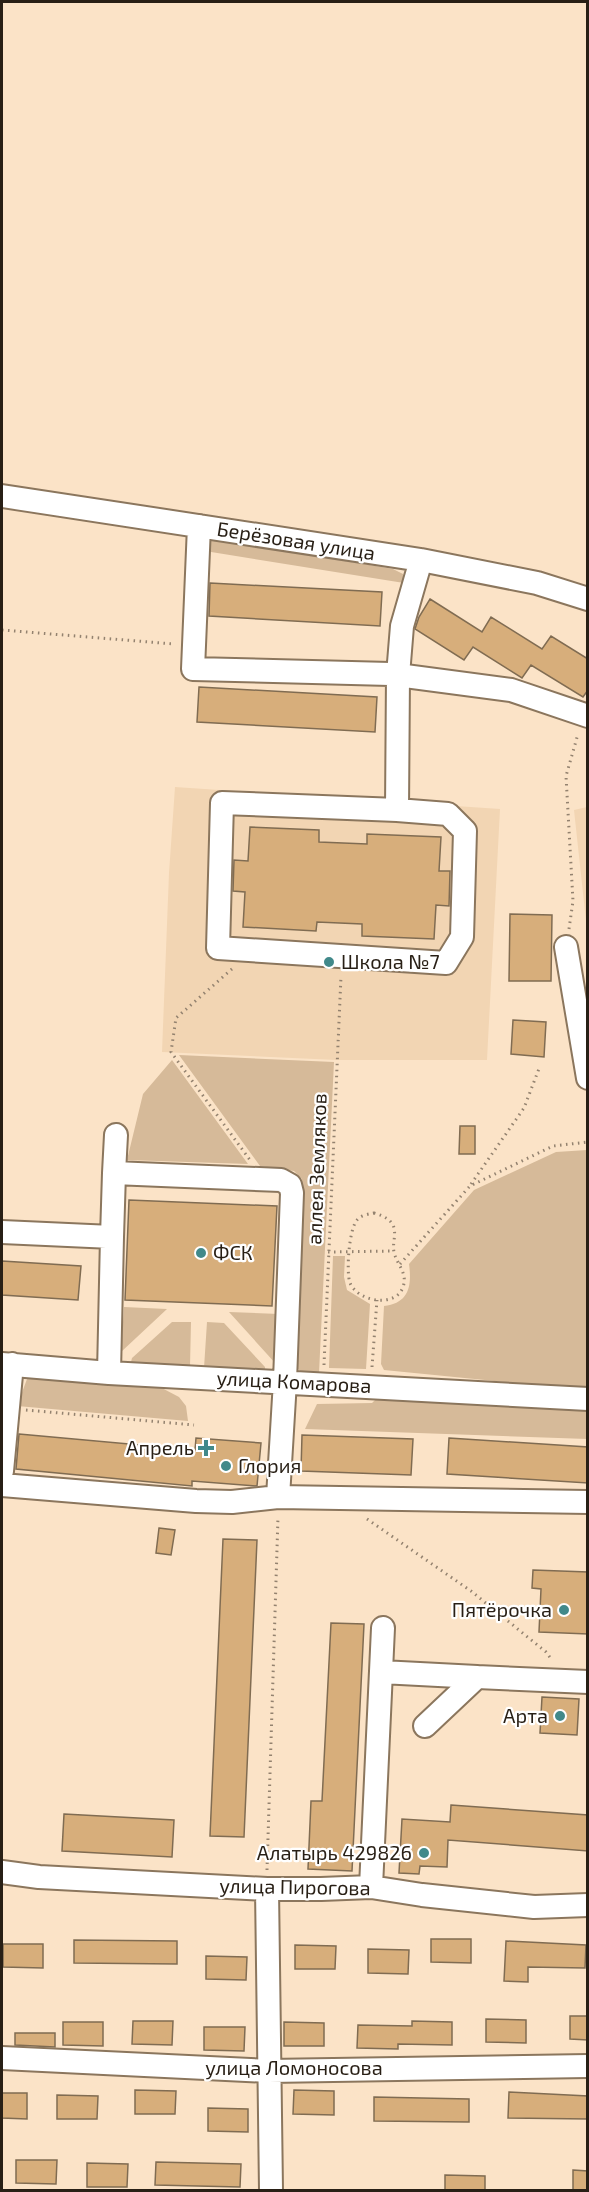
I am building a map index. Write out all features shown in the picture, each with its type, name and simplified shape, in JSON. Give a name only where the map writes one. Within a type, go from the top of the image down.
[{"type":"street","name":"Берёзовая улица","points":[[2,496],[421,560],[537,583],[588,599]]},
{"type":"street","points":[[200,526],[193,669],[398,675],[511,690],[586,716]]},
{"type":"street","points":[[397,810],[398,675],[402,626],[421,560]]},
{"type":"street","points":[[222,802],[448,814],[465,831],[462,937],[446,963],[254,950],[218,948],[222,802]]},
{"type":"street","points":[[566,947],[588,1078]]},
{"type":"street","points":[[109,1373],[116,1135]]},
{"type":"street","points":[[114,1173],[281,1180],[290,1185],[292,1192],[285,1382],[278,1497]]},
{"type":"street","points":[[2,1232],[112,1237]]},
{"type":"street","points":[[2,1471],[7,1364]]},
{"type":"street","name":"улица Комарова","points":[[7,1364],[109,1373],[588,1398]]},
{"type":"street","points":[[2,1485],[196,1501],[232,1502],[278,1497],[588,1502]]},
{"type":"street","points":[[371,1887],[383,1628]]},
{"type":"street","points":[[381,1672],[577,1682]]},
{"type":"street","points":[[425,1726],[477,1677]]},
{"type":"street","name":"улица Пирогова","points":[[2,1872],[39,1877],[267,1888],[371,1887],[534,1907],[588,1905]]},
{"type":"street","points":[[267,1888],[271,2190]]},
{"type":"street","name":"улица Ломоносова","points":[[2,2058],[269,2071],[588,2066]]},
{"type":"path","points":[[2,630],[194,645]]},
{"type":"path","points":[[566,947],[573,901],[566,776],[586,716]]},
{"type":"path","points":[[254,950],[176,1018],[171,1052],[263,1179]]},
{"type":"path","name":"аллея Земляков","points":[[323,1383],[341,956]]},
{"type":"path","points":[[400,1264],[470,1186],[524,1108],[540,1066]]},
{"type":"path","points":[[470,1186],[553,1146],[588,1142]]},
{"type":"path","points":[[374,1213],[384,1216],[392,1223],[395,1232],[393,1251],[404,1272],[405,1283],[402,1291],[388,1300],[377,1300],[357,1292],[351,1284],[348,1271],[353,1229],[357,1220],[364,1215],[374,1213]]},
{"type":"path","points":[[328,1252],[393,1251]]},
{"type":"path","points":[[370,1386],[377,1300]]},
{"type":"path","points":[[6,1409],[194,1425]]},
{"type":"path","points":[[267,1888],[278,1497]]},
{"type":"path","points":[[367,1518],[471,1591],[546,1652],[577,1682]]},
{"type":"shaded area","points":[[216,539],[393,569],[403,574],[404,583],[205,551],[208,542]]},
{"type":"shaded area","name":"Школа №7","points":[[175,787],[500,809],[487,1060],[337,1060],[162,1052]]},
{"type":"shaded area","points":[[588,807],[587,930],[574,810]]},
{"type":"shaded area","points":[[179,1055],[334,1062],[319,1373],[302,1372],[295,1367],[302,1179],[294,1171],[260,1166]]},
{"type":"shaded area","points":[[172,1060],[248,1164],[127,1160],[143,1094]]},
{"type":"shaded area","points":[[587,1150],[587,1390],[384,1370],[381,1364],[384,1306],[404,1297],[409,1286],[409,1264],[474,1190],[556,1152]]},
{"type":"shaded area","points":[[333,1256],[345,1256],[344,1277],[347,1290],[370,1304],[366,1369],[329,1368]]},
{"type":"shaded area","points":[[124,1307],[167,1309],[121,1352]]},
{"type":"shaded area","points":[[229,1312],[279,1314],[276,1364]]},
{"type":"shaded area","points":[[172,1322],[191,1322],[190,1366],[131,1362],[132,1358]]},
{"type":"shaded area","points":[[207,1322],[224,1323],[265,1367],[265,1373],[204,1368]]},
{"type":"shaded area","points":[[38,1376],[158,1386],[179,1397],[186,1406],[188,1421],[17,1406],[27,1379]]},
{"type":"shaded area","points":[[377,1398],[587,1410],[587,1439],[305,1429],[317,1404],[372,1403]]},
{"type":"building","points":[[210,583],[382,592],[380,626],[209,616]]},
{"type":"building","points":[[430,599],[482,632],[491,617],[542,649],[551,636],[588,659],[588,690],[583,697],[531,665],[522,678],[473,647],[464,660],[415,629]]},
{"type":"building","points":[[199,687],[377,697],[375,732],[197,722]]},
{"type":"building","points":[[250,827],[319,830],[319,842],[367,844],[367,834],[441,837],[439,871],[450,871],[449,906],[436,905],[434,939],[362,936],[362,924],[317,922],[316,931],[243,927],[245,892],[233,891],[234,860],[248,861]]},
{"type":"building","points":[[510,914],[552,915],[551,981],[509,981]]},
{"type":"building","points":[[513,1020],[546,1022],[544,1057],[511,1054]]},
{"type":"building","points":[[460,1126],[475,1126],[475,1154],[459,1154]]},
{"type":"building","name":"ФСК","points":[[129,1200],[277,1206],[272,1306],[125,1300]]},
{"type":"building","points":[[2,1261],[81,1266],[78,1300],[2,1295]]},
{"type":"building","points":[[19,1434],[195,1450],[196,1438],[261,1443],[257,1486],[192,1481],[192,1486],[16,1469]]},
{"type":"building","points":[[302,1435],[413,1439],[411,1475],[301,1471]]},
{"type":"building","points":[[449,1438],[588,1447],[588,1483],[447,1474]]},
{"type":"building","points":[[159,1528],[175,1530],[171,1555],[156,1553]]},
{"type":"building","points":[[223,1539],[257,1540],[244,1837],[210,1836]]},
{"type":"building","name":"Пятёрочка","points":[[533,1570],[588,1572],[588,1634],[539,1632],[541,1589],[532,1588]]},
{"type":"building","points":[[331,1623],[364,1624],[352,1871],[308,1869],[311,1801],[322,1801]]},
{"type":"building","name":"Арта","points":[[542,1697],[579,1699],[577,1735],[540,1733]]},
{"type":"building","points":[[451,1805],[588,1815],[588,1851],[448,1840],[447,1867],[420,1866],[419,1874],[399,1873],[402,1819],[450,1822]]},
{"type":"building","points":[[64,1814],[174,1820],[172,1857],[62,1851]]},
{"type":"building","points":[[431,1939],[471,1939],[471,1963],[431,1962]]},
{"type":"building","points":[[74,1940],[177,1941],[177,1964],[74,1963]]},
{"type":"building","points":[[506,1941],[586,1945],[585,1968],[528,1967],[528,1982],[504,1981]]},
{"type":"building","points":[[3,1944],[43,1944],[43,1968],[3,1967]]},
{"type":"building","points":[[295,1945],[336,1946],[335,1969],[295,1969]]},
{"type":"building","points":[[368,1949],[409,1950],[408,1974],[368,1973]]},
{"type":"building","points":[[206,1956],[247,1957],[246,1980],[206,1979]]},
{"type":"building","points":[[570,2016],[588,2016],[588,2040],[570,2039]]},
{"type":"building","points":[[486,2019],[526,2020],[526,2043],[486,2042]]},
{"type":"building","points":[[133,2021],[173,2021],[172,2045],[132,2044]]},
{"type":"building","points":[[412,2021],[452,2022],[452,2045],[398,2044],[398,2049],[357,2048],[358,2025],[412,2026]]},
{"type":"building","points":[[63,2022],[103,2022],[103,2046],[63,2045]]},
{"type":"building","points":[[284,2022],[324,2023],[324,2046],[284,2046]]},
{"type":"building","points":[[204,2027],[245,2027],[244,2051],[204,2050]]},
{"type":"building","points":[[15,2033],[55,2033],[55,2047],[15,2045]]},
{"type":"building","points":[[135,2090],[176,2091],[175,2114],[135,2114]]},
{"type":"building","points":[[294,2090],[334,2091],[334,2115],[293,2114]]},
{"type":"building","points":[[509,2092],[588,2096],[588,2119],[508,2118]]},
{"type":"building","points":[[2,2093],[27,2093],[27,2119],[2,2118]]},
{"type":"building","points":[[57,2095],[98,2096],[97,2119],[57,2119]]},
{"type":"building","points":[[374,2097],[469,2099],[469,2122],[374,2121]]},
{"type":"building","points":[[208,2108],[248,2109],[248,2132],[208,2131]]},
{"type":"building","points":[[16,2160],[57,2160],[56,2184],[16,2183]]},
{"type":"building","points":[[156,2162],[241,2164],[240,2187],[155,2185]]},
{"type":"building","points":[[87,2163],[128,2164],[127,2187],[87,2187]]},
{"type":"building","points":[[573,2170],[588,2171],[588,2190],[573,2190]]},
{"type":"building","points":[[445,2175],[485,2176],[485,2190],[445,2190]]},
{"type":"place","name":"Школа №7","points":[[329,962]]},
{"type":"place","name":"ФСК","points":[[201,1253]]},
{"type":"place","name":"Апрель","points":[[206,1448]]},
{"type":"place","name":"Глория","points":[[226,1466]]},
{"type":"place","name":"Пятёрочка","points":[[564,1610]]},
{"type":"place","name":"Арта","points":[[560,1716]]},
{"type":"place","name":"Алатырь 429826","points":[[424,1853]]}]
